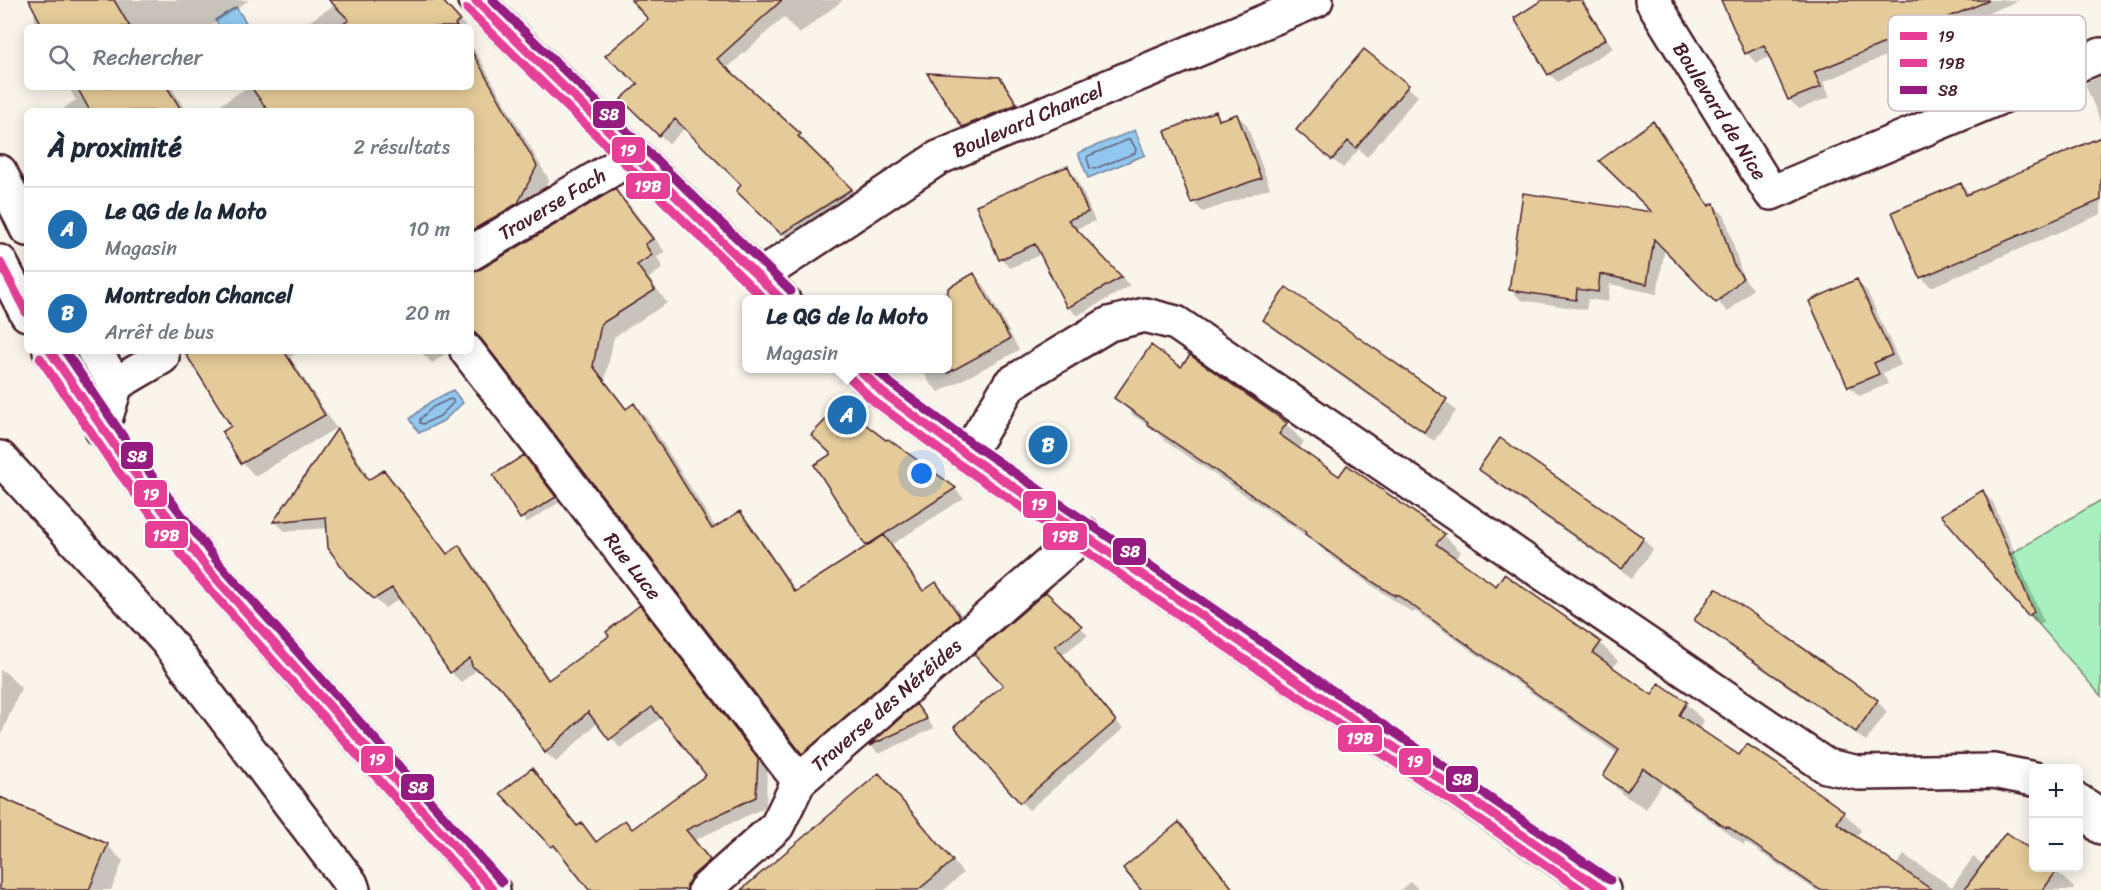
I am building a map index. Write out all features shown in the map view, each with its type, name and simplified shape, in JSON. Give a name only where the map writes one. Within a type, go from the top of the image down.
[{"type":"street","points":[[475,0],[778,295]]},
{"type":"street","name":"Boulevard Chancel","points":[[759,277],[938,158],[1316,0]]},
{"type":"street","name":"Boulevard de Nice","points":[[1652,0],[1771,193],[1967,111]]},
{"type":"street","name":"Boulevard de Nice","points":[[2086,61],[2101,55]]},
{"type":"street","name":"Traverse Fach","points":[[474,251],[634,156]]},
{"type":"street","points":[[0,172],[24,223]]},
{"type":"street","points":[[0,262],[24,308]]},
{"type":"street","points":[[967,454],[1010,384],[1109,324],[1145,315],[1176,323],[1827,766],[1859,773],[1994,771],[2029,778]]},
{"type":"street","points":[[52,354],[102,430],[207,568],[493,890]]},
{"type":"street","points":[[96,354],[116,384]]},
{"type":"street","name":"Rue Luce","points":[[469,354],[799,781]]},
{"type":"street","points":[[102,430],[116,384],[162,357]]},
{"type":"street","points":[[861,373],[882,392],[967,454],[1603,890]]},
{"type":"street","points":[[0,458],[166,641],[344,874],[353,890]]},
{"type":"street","name":"Traverse des Néréides","points":[[705,890],[777,826],[799,781],[1084,534]]},
{"type":"street","points":[[2083,804],[2089,808],[2101,828]]},
{"type":"green space","points":[[2101,500],[2101,696],[1989,567]]},
{"type":"water","points":[[236,7],[247,24],[218,24],[215,20]]},
{"type":"water","points":[[1135,130],[1145,155],[1088,178],[1078,153]]},
{"type":"water","points":[[453,390],[463,403],[443,421],[419,433],[410,419],[430,402]]},
{"type":"building","points":[[29,0],[114,0],[128,24],[41,24]]},
{"type":"building","points":[[329,0],[442,0],[460,20],[455,24],[343,24],[349,20]]},
{"type":"building","points":[[631,0],[782,0],[717,59],[801,134],[798,136],[852,189],[781,234],[736,191],[741,185],[675,119],[659,136],[621,99],[638,84],[605,56],[648,19]]},
{"type":"building","points":[[1542,0],[1581,0],[1606,39],[1548,75],[1514,18]]},
{"type":"building","points":[[1721,0],[1988,0],[1954,15],[1888,15],[1888,42],[1814,72],[1821,87],[1788,100],[1764,45],[1745,54]]},
{"type":"building","points":[[1364,49],[1409,85],[1356,148],[1348,141],[1332,160],[1296,130]]},
{"type":"building","points":[[474,55],[537,166],[518,203],[474,229],[474,108],[266,108],[253,90],[474,90]]},
{"type":"building","points":[[927,73],[1000,77],[1017,104],[962,127]]},
{"type":"building","points":[[79,90],[169,90],[180,108],[88,108]]},
{"type":"building","points":[[1216,111],[1219,120],[1237,114],[1261,178],[1191,203],[1165,131]]},
{"type":"building","points":[[1653,121],[1709,206],[1714,203],[1733,264],[1743,278],[1716,303],[1654,239],[1647,284],[1600,274],[1598,292],[1577,289],[1576,300],[1509,290],[1523,193],[1652,212],[1599,161]]},
{"type":"building","points":[[2101,137],[2101,200],[1920,278],[1892,212],[1961,183],[1966,195]]},
{"type":"building","points":[[1068,166],[1088,212],[1068,220],[1122,277],[1067,308],[1035,244],[999,260],[976,205]]},
{"type":"building","points":[[615,189],[653,239],[645,244],[652,255],[637,265],[655,290],[601,324],[593,366],[626,409],[634,403],[712,529],[740,511],[795,592],[884,535],[923,591],[936,582],[960,617],[802,754],[474,332],[474,271]]},
{"type":"building","points":[[974,273],[1010,339],[952,371],[952,295],[948,295],[948,288]]},
{"type":"building","points":[[1857,279],[1892,355],[1874,363],[1879,374],[1848,387],[1809,301]]},
{"type":"building","points":[[1286,287],[1447,399],[1424,432],[1263,320]]},
{"type":"building","points":[[1151,345],[1181,367],[1190,355],[1287,423],[1279,434],[1339,476],[1347,465],[1445,534],[1436,544],[1496,586],[1504,574],[1601,642],[1593,653],[1652,695],[1659,683],[1687,702],[1679,715],[1739,755],[1747,744],[1776,763],[1844,811],[1837,823],[1932,890],[1820,890],[1727,826],[1726,828],[1643,768],[1627,792],[1603,776],[1619,750],[1396,594],[1395,596],[1348,566],[1305,534],[1306,532],[1147,424],[1148,422],[1114,398]]},
{"type":"building","points":[[186,354],[286,354],[325,415],[241,464],[222,432],[231,426]]},
{"type":"building","points":[[840,405],[956,488],[866,546],[814,465],[831,454],[811,435]]},
{"type":"building","points":[[337,429],[368,480],[384,470],[447,554],[459,545],[548,680],[609,636],[606,632],[640,605],[758,759],[756,797],[686,830],[710,860],[692,876],[687,884],[687,890],[589,890],[554,845],[551,847],[500,793],[532,768],[577,826],[582,823],[596,842],[625,820],[632,829],[706,775],[652,707],[609,740],[588,712],[545,753],[503,689],[472,666],[470,658],[450,673],[392,588],[374,599],[348,576],[328,548],[326,517],[273,522]]},
{"type":"building","points":[[1500,438],[1644,538],[1622,569],[1478,469]]},
{"type":"building","points":[[524,455],[556,497],[520,519],[493,475]]},
{"type":"building","points":[[1983,490],[2034,612],[2028,616],[1941,515]]},
{"type":"building","points":[[1716,588],[1878,700],[1856,732],[1694,620]]},
{"type":"building","points":[[1046,592],[1082,626],[1055,646],[1116,721],[1020,803],[954,727],[1003,685],[974,654]]},
{"type":"building","points":[[916,704],[927,719],[869,746]]},
{"type":"building","points":[[879,773],[953,861],[918,890],[741,890]]},
{"type":"building","points":[[0,797],[108,844],[89,890],[0,890]]},
{"type":"building","points":[[1179,822],[1234,890],[1141,890],[1123,868]]},
{"type":"building","points":[[2006,832],[2029,848],[2029,872],[2056,872],[2043,890],[1964,890]]},
{"type":"transit line","name":"19","points":[[475,0],[777,295]]},
{"type":"transit line","name":"S8","points":[[492,0],[791,291]]},
{"type":"transit line","name":"19B","points":[[467,9],[760,295]]},
{"type":"transit line","name":"19","points":[[0,262],[24,308]]},
{"type":"transit line","name":"19","points":[[52,354],[121,455],[207,568],[493,890]]},
{"type":"transit line","name":"S8","points":[[67,354],[131,448],[216,560],[502,882]]},
{"type":"transit line","name":"19B","points":[[40,358],[111,462],[197,575],[477,890]]},
{"type":"transit line","name":"19","points":[[863,373],[882,392],[967,455],[1603,890]]},
{"type":"transit line","name":"S8","points":[[880,373],[890,383],[974,445],[1610,880]]},
{"type":"transit line","name":"19B","points":[[849,377],[875,402],[960,465],[1582,890]]},
{"type":"place","name":"Le QG de la Moto","points":[[847,415]]},
{"type":"place","name":"Montredon Chancel","points":[[1048,445]]}]
